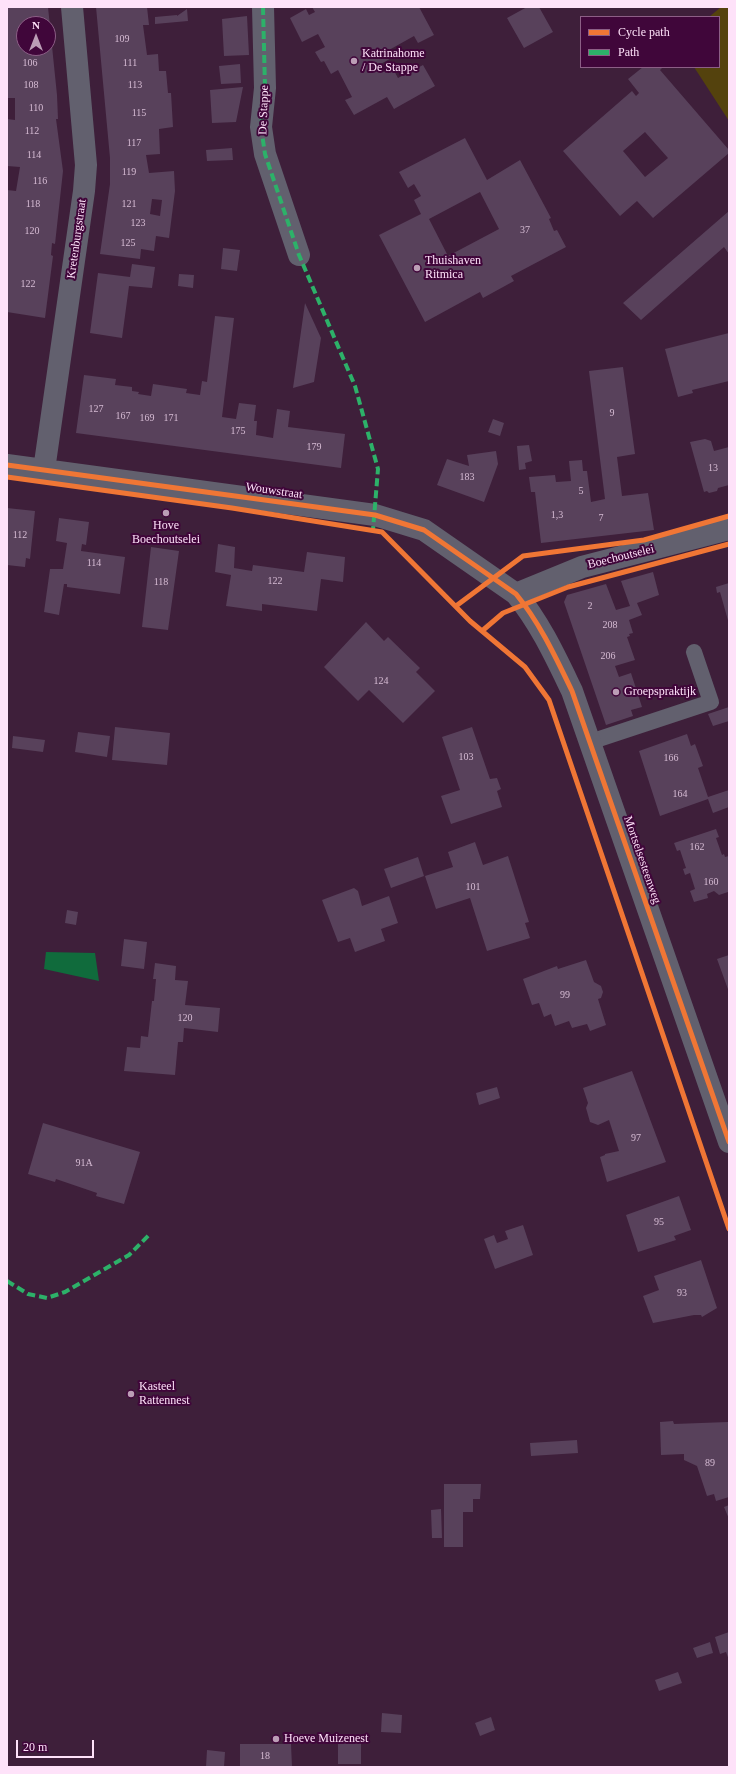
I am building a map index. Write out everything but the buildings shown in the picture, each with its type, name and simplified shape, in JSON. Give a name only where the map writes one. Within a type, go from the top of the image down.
[{"type":"street","name":"Kretenburgstraat","points":[[44,470],[84,191],[86,164],[72,7]]},
{"type":"street","name":"De Stappe","points":[[263,7],[265,88],[261,128],[265,154],[299,255]]},
{"type":"street","name":"Wouwstraat","points":[[7,465],[375,515],[424,530],[516,594]]},
{"type":"street","name":"Boechoutselei","points":[[516,594],[582,567],[729,529]]},
{"type":"street","name":"Mortselsesteenweg","points":[[516,594],[524,604],[556,657],[572,691],[729,1142]]},
{"type":"lane","points":[[590,742],[711,702],[694,652]]},
{"type":"shaded area","points":[[721,7],[729,7],[729,121],[695,68],[720,68],[720,16],[710,16]]},
{"type":"shaded area","points":[[46,952],[95,953],[99,981],[44,969]]},
{"type":"marked path","points":[[263,7],[265,88],[261,127],[265,154],[299,255],[355,386],[378,469],[373,530]]},
{"type":"marked path","points":[[7,1281],[28,1294],[47,1298],[65,1292],[129,1255],[149,1235]]},
{"type":"cycle path","points":[[7,465],[375,515],[424,530],[516,594],[533,617],[554,653],[572,691],[729,1142]]},
{"type":"cycle path","points":[[7,477],[232,508],[382,532],[470,621],[525,667],[549,700],[729,1229]]},
{"type":"cycle path","points":[[456,606],[523,556],[644,540],[729,516]]},
{"type":"cycle path","points":[[482,631],[503,613],[568,587],[729,544]]},
{"type":"place","name":"Katrinahome / De Stappe","points":[[354,61]]},
{"type":"place","name":"Thuishaven Ritmica","points":[[417,268]]},
{"type":"place","name":"Hove Boechoutselei","points":[[166,513]]},
{"type":"place","name":"Groepspraktijk","points":[[616,692]]},
{"type":"place","name":"Kasteel Rattennest","points":[[131,1394]]},
{"type":"place","name":"Hoeve Muizenest","points":[[276,1739]]}]
